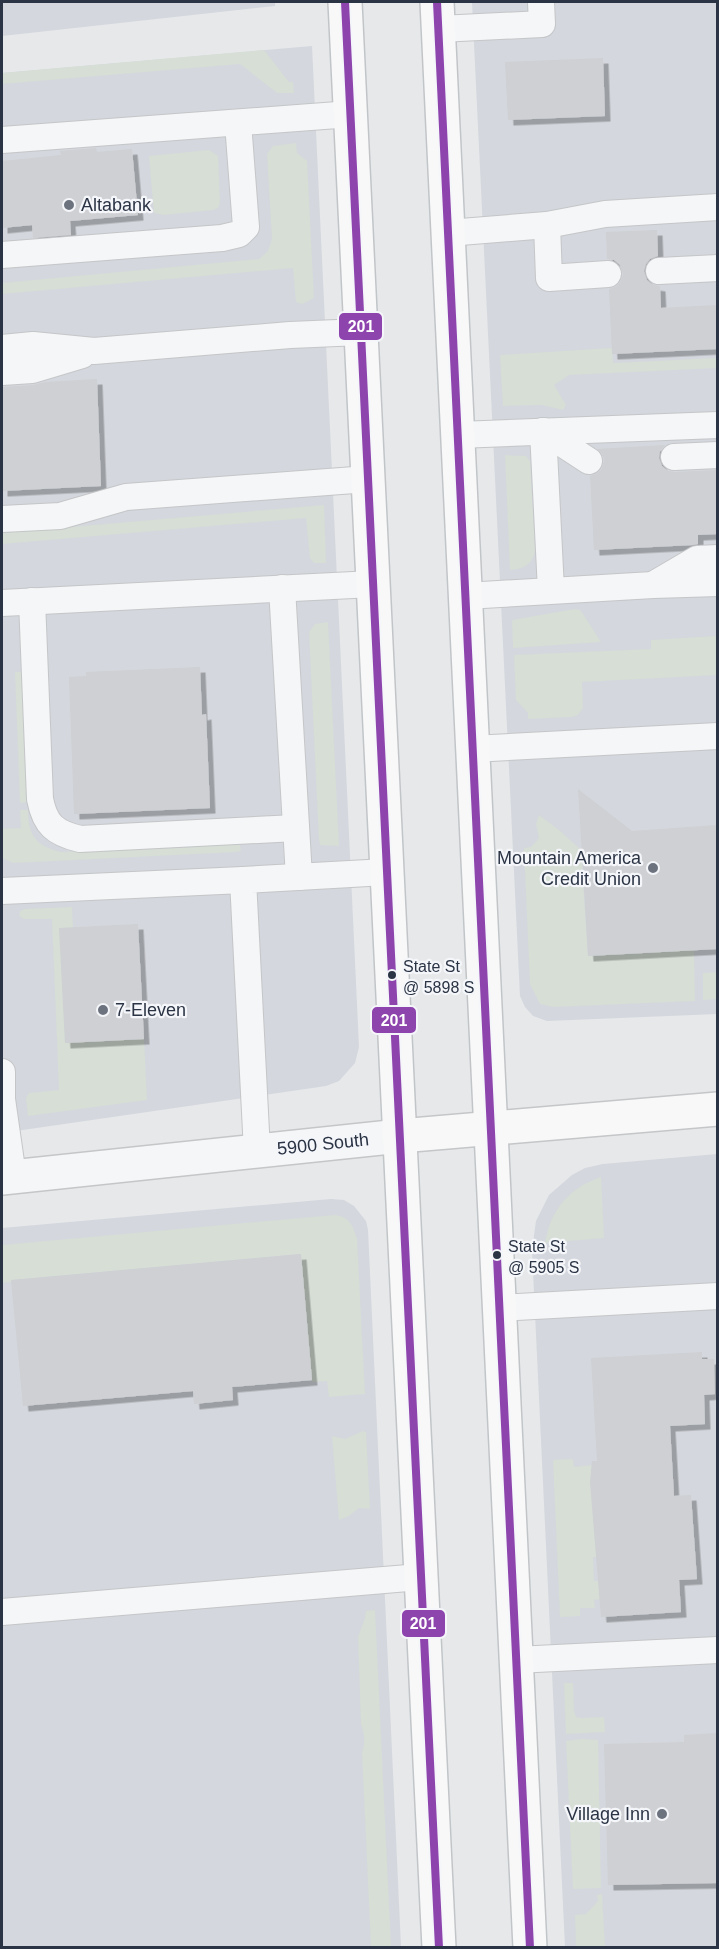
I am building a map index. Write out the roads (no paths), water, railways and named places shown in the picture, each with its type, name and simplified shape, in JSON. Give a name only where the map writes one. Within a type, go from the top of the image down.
[{"type":"main road","points":[[345,2],[439,1947]]},
{"type":"main road","points":[[438,15],[530,1947]]},
{"type":"main road","name":"5900 South","points":[[400,1136],[717,1110]]},
{"type":"street","name":"5900 South","points":[[7,1177],[400,1136]]},
{"type":"lane","points":[[438,15],[542,24],[541,2]]},
{"type":"lane","points":[[2,140],[351,114]]},
{"type":"lane","points":[[2,255],[222,238],[239,234],[246,227],[238,123]]},
{"type":"lane","points":[[448,232],[547,225],[605,214],[717,207]]},
{"type":"lane","points":[[547,225],[549,278],[608,274]]},
{"type":"lane","points":[[659,271],[717,268]]},
{"type":"lane","points":[[2,348],[33,345],[94,351],[290,335],[361,332]]},
{"type":"lane","points":[[2,372],[32,370],[94,351]]},
{"type":"lane","points":[[458,435],[717,425]]},
{"type":"lane","points":[[543,431],[589,461]]},
{"type":"lane","points":[[543,431],[551,590]]},
{"type":"lane","points":[[674,457],[717,455]]},
{"type":"lane","points":[[2,519],[60,516],[126,497],[368,479]]},
{"type":"lane","points":[[2,503],[57,500],[96,506]]},
{"type":"lane","points":[[653,585],[697,559],[717,558]]},
{"type":"lane","points":[[2,603],[373,584]]},
{"type":"lane","points":[[465,596],[653,585],[717,584]]},
{"type":"lane","points":[[282,588],[299,877]]},
{"type":"lane","points":[[32,602],[40,799],[42,811],[53,828],[60,834],[80,839],[296,828]]},
{"type":"lane","points":[[472,749],[717,736]]},
{"type":"lane","points":[[2,891],[386,872]]},
{"type":"lane","points":[[243,880],[257,1151]]},
{"type":"lane","points":[[2,1071],[7,1177]]},
{"type":"lane","points":[[499,1308],[717,1296]]},
{"type":"lane","points":[[2,1612],[420,1577]]},
{"type":"lane","points":[[516,1660],[717,1650]]},
{"type":"place","name":"Altabank","points":[[69,205]]},
{"type":"place","name":"Mountain America Credit Union","points":[[653,868]]},
{"type":"place","name":"State St @ 5898 S","points":[[392,975]]},
{"type":"place","name":"7-Eleven","points":[[103,1010]]},
{"type":"place","name":"State St @ 5905 S","points":[[497,1255]]},
{"type":"place","name":"Village Inn","points":[[662,1814]]}]
